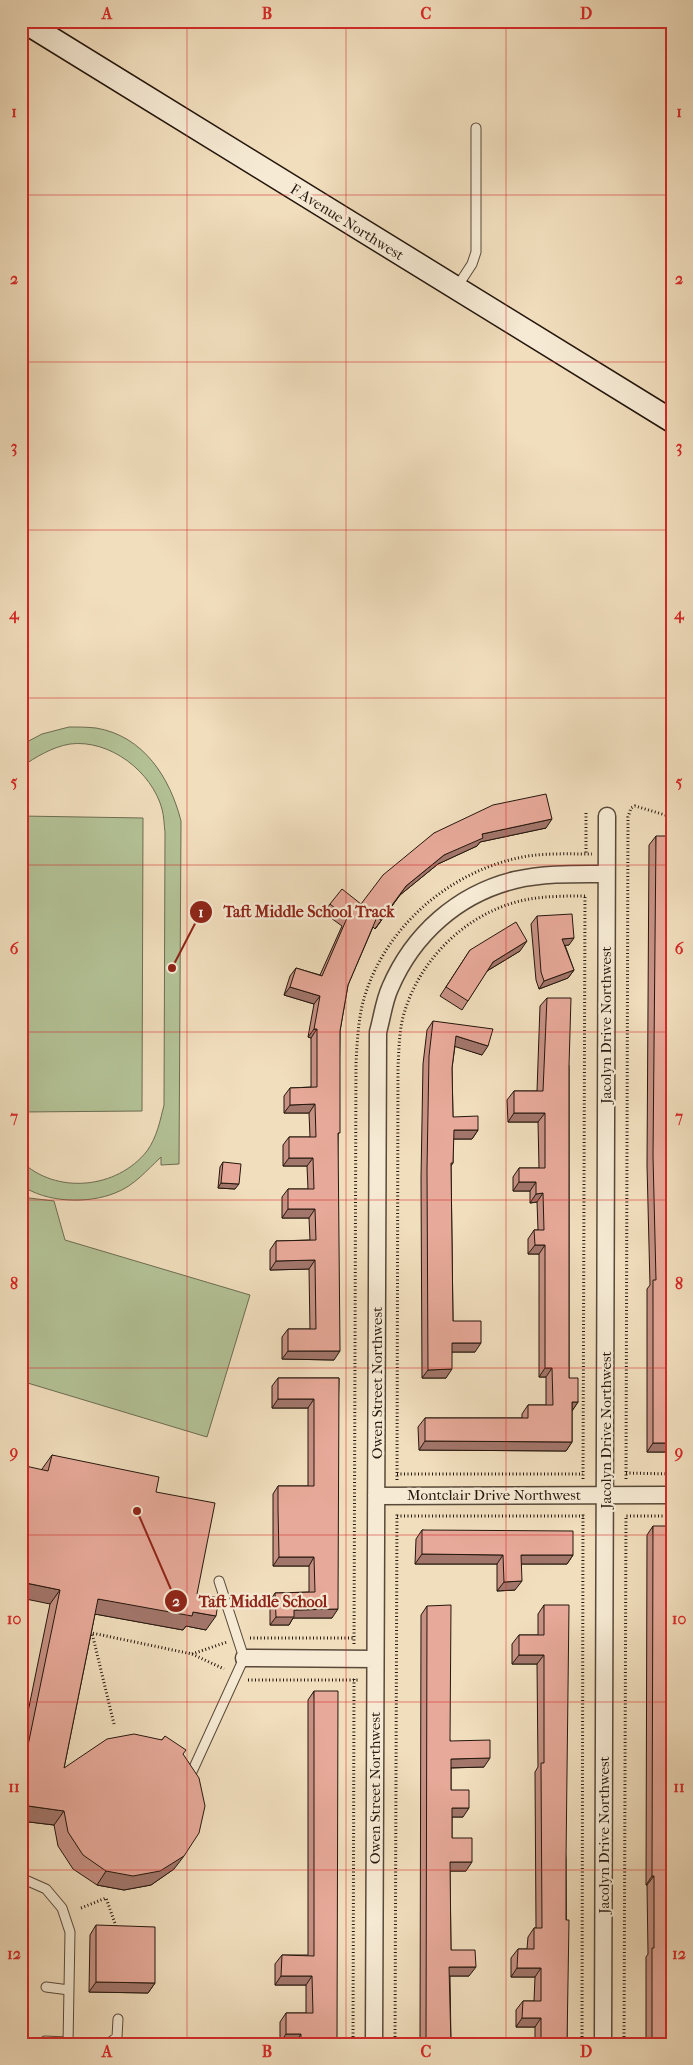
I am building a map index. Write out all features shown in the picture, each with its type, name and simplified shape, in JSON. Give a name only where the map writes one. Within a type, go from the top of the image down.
[{"type":"main road","name":"F Avenue Northwest","points":[[23,21],[456,290],[672,421]]},
{"type":"street","name":"Jacolyn Drive Northwest","points":[[603,2044],[607,816]]},
{"type":"street","name":"Owen Street Northwest","points":[[374,2044],[378,1032],[389,988],[409,954],[434,922],[468,897],[515,880],[556,874],[606,874]]},
{"type":"street","name":"Montclair Drive Northwest","points":[[376,1496],[672,1495]]},
{"type":"street","points":[[244,1658],[375,1659]]},
{"type":"lane","points":[[456,290],[472,264],[476,252],[476,128]]},
{"type":"lane","points":[[191,1774],[244,1658],[219,1581]]},
{"type":"lane","points":[[21,1878],[46,1889],[62,1908],[70,1932],[68,2043]]},
{"type":"lane","points":[[46,1987],[69,1990]]},
{"type":"lane","points":[[45,2040],[68,2043],[108,2044],[117,2037],[118,2019]]},
{"type":"path","points":[[626,1480],[628,817],[631,808],[635,806],[672,818]]},
{"type":"path","points":[[586,813],[586,862]]},
{"type":"path","points":[[583,1480],[585,888]]},
{"type":"path","points":[[397,1484],[398,1067],[403,1017],[413,991],[428,964],[447,942],[468,925],[498,908],[520,901],[585,896]]},
{"type":"path","points":[[620,1473],[672,1474]]},
{"type":"path","points":[[388,1474],[589,1474]]},
{"type":"path","points":[[395,2044],[397,1507]]},
{"type":"path","points":[[582,2044],[583,1509]]},
{"type":"path","points":[[397,1516],[589,1516]]},
{"type":"path","points":[[624,2044],[626,1516],[672,1516]]},
{"type":"path","points":[[114,1724],[92,1633],[192,1654],[248,1680],[365,1680]]},
{"type":"path","points":[[353,2044],[354,1675]]},
{"type":"path","points":[[81,1908],[106,1898],[118,1932]]},
{"type":"green space","points":[[69,727],[96,728],[113,733],[128,740],[141,750],[152,761],[170,789],[181,821],[179,1164],[161,1165],[161,1157],[140,1177],[122,1190],[104,1197],[80,1200],[67,1200],[42,1195],[21,1185],[21,1161],[35,1172],[51,1179],[68,1183],[86,1183],[103,1180],[120,1173],[134,1164],[147,1151],[158,1129],[164,1105],[165,832],[164,818],[157,795],[139,771],[114,753],[100,747],[85,744],[63,745],[38,756],[21,767],[21,745],[42,734]]},
{"type":"green space","points":[[21,816],[143,818],[142,1111],[21,1112]]},
{"type":"green space","points":[[21,1197],[54,1201],[65,1240],[250,1295],[207,1437],[21,1381]]},
{"type":"building","points":[[546,794],[552,819],[482,834],[483,838],[444,855],[406,886],[381,920],[377,917],[348,985],[340,1031],[340,1133],[338,1133],[340,1351],[288,1351],[288,1329],[316,1329],[315,1260],[276,1261],[276,1241],[316,1240],[315,1209],[288,1209],[288,1189],[314,1189],[313,1158],[289,1158],[289,1137],[316,1137],[315,1104],[290,1105],[290,1088],[317,1087],[317,1029],[314,1029],[320,996],[290,987],[296,968],[322,976],[347,918],[330,904],[342,889],[361,904],[383,875],[434,833],[493,805]]},
{"type":"building","points":[[656,836],[672,836],[672,1443],[653,1443],[653,1280],[656,1280],[653,1156]]},
{"type":"building","points":[[572,914],[574,938],[562,939],[574,970],[544,981],[541,972],[537,916]]},
{"type":"building","points":[[516,922],[527,941],[493,962],[468,1001],[446,987],[470,950]]},
{"type":"building","points":[[547,998],[571,998],[569,1066],[569,1378],[578,1378],[578,1402],[572,1402],[572,1442],[425,1441],[425,1418],[528,1418],[528,1405],[553,1405],[552,1368],[545,1368],[545,1245],[535,1245],[534,1230],[544,1230],[543,1193],[536,1194],[536,1182],[519,1182],[519,1168],[545,1168],[545,1113],[514,1113],[514,1091],[543,1091]]},
{"type":"building","points":[[433,1021],[493,1029],[488,1046],[456,1036],[452,1068],[453,1117],[478,1116],[478,1130],[454,1130],[453,1163],[451,1163],[453,1321],[481,1321],[481,1343],[452,1343],[452,1369],[428,1370],[427,1169],[429,1056]]},
{"type":"building","points":[[223,1162],[241,1164],[239,1184],[221,1183]]},
{"type":"building","points":[[278,1378],[339,1378],[338,1609],[294,1610],[294,1617],[276,1617],[275,1593],[315,1592],[314,1557],[279,1557],[278,1486],[314,1486],[314,1399],[278,1399]]},
{"type":"building","points":[[52,1455],[159,1477],[156,1492],[215,1503],[197,1594],[219,1598],[216,1616],[193,1612],[192,1616],[98,1599],[64,1768],[107,1739],[134,1734],[162,1740],[165,1736],[186,1750],[183,1754],[199,1778],[205,1806],[199,1833],[184,1856],[160,1871],[133,1876],[106,1871],[83,1855],[68,1832],[64,1811],[21,1805],[21,1754],[25,1760],[60,1590],[21,1582],[21,1465],[48,1471]]},
{"type":"building","points":[[653,1526],[672,1526],[672,2044],[652,2044],[652,1948],[654,1948],[654,1876],[652,1876]]},
{"type":"building","points":[[422,1530],[573,1531],[573,1555],[521,1555],[522,1581],[504,1582],[503,1555],[422,1554]]},
{"type":"building","points":[[451,1605],[450,1741],[490,1740],[490,1758],[451,1759],[451,1790],[469,1790],[469,1808],[452,1808],[452,1838],[472,1838],[472,1862],[450,1862],[451,1950],[475,1950],[476,1967],[449,1967],[451,2044],[426,2044],[427,1606]]},
{"type":"building","points":[[544,1605],[569,1605],[566,1859],[566,1920],[569,1920],[567,2044],[541,2044],[541,2018],[522,2018],[523,2001],[541,2001],[541,1968],[517,1968],[518,1949],[534,1949],[534,1928],[542,1928],[541,1763],[544,1763],[544,1655],[519,1655],[519,1635],[544,1635]]},
{"type":"building","points":[[314,1691],[338,1691],[337,2044],[301,2044],[301,2034],[286,2034],[286,2013],[313,2013],[312,1976],[281,1976],[282,1955],[314,1956]]},
{"type":"building","points":[[96,1925],[155,1927],[155,1983],[96,1982]]},
{"type":"place","name":"Taft Middle School Track","points":[[172,968]]},
{"type":"place","name":"Taft Middle School","points":[[137,1511]]}]
